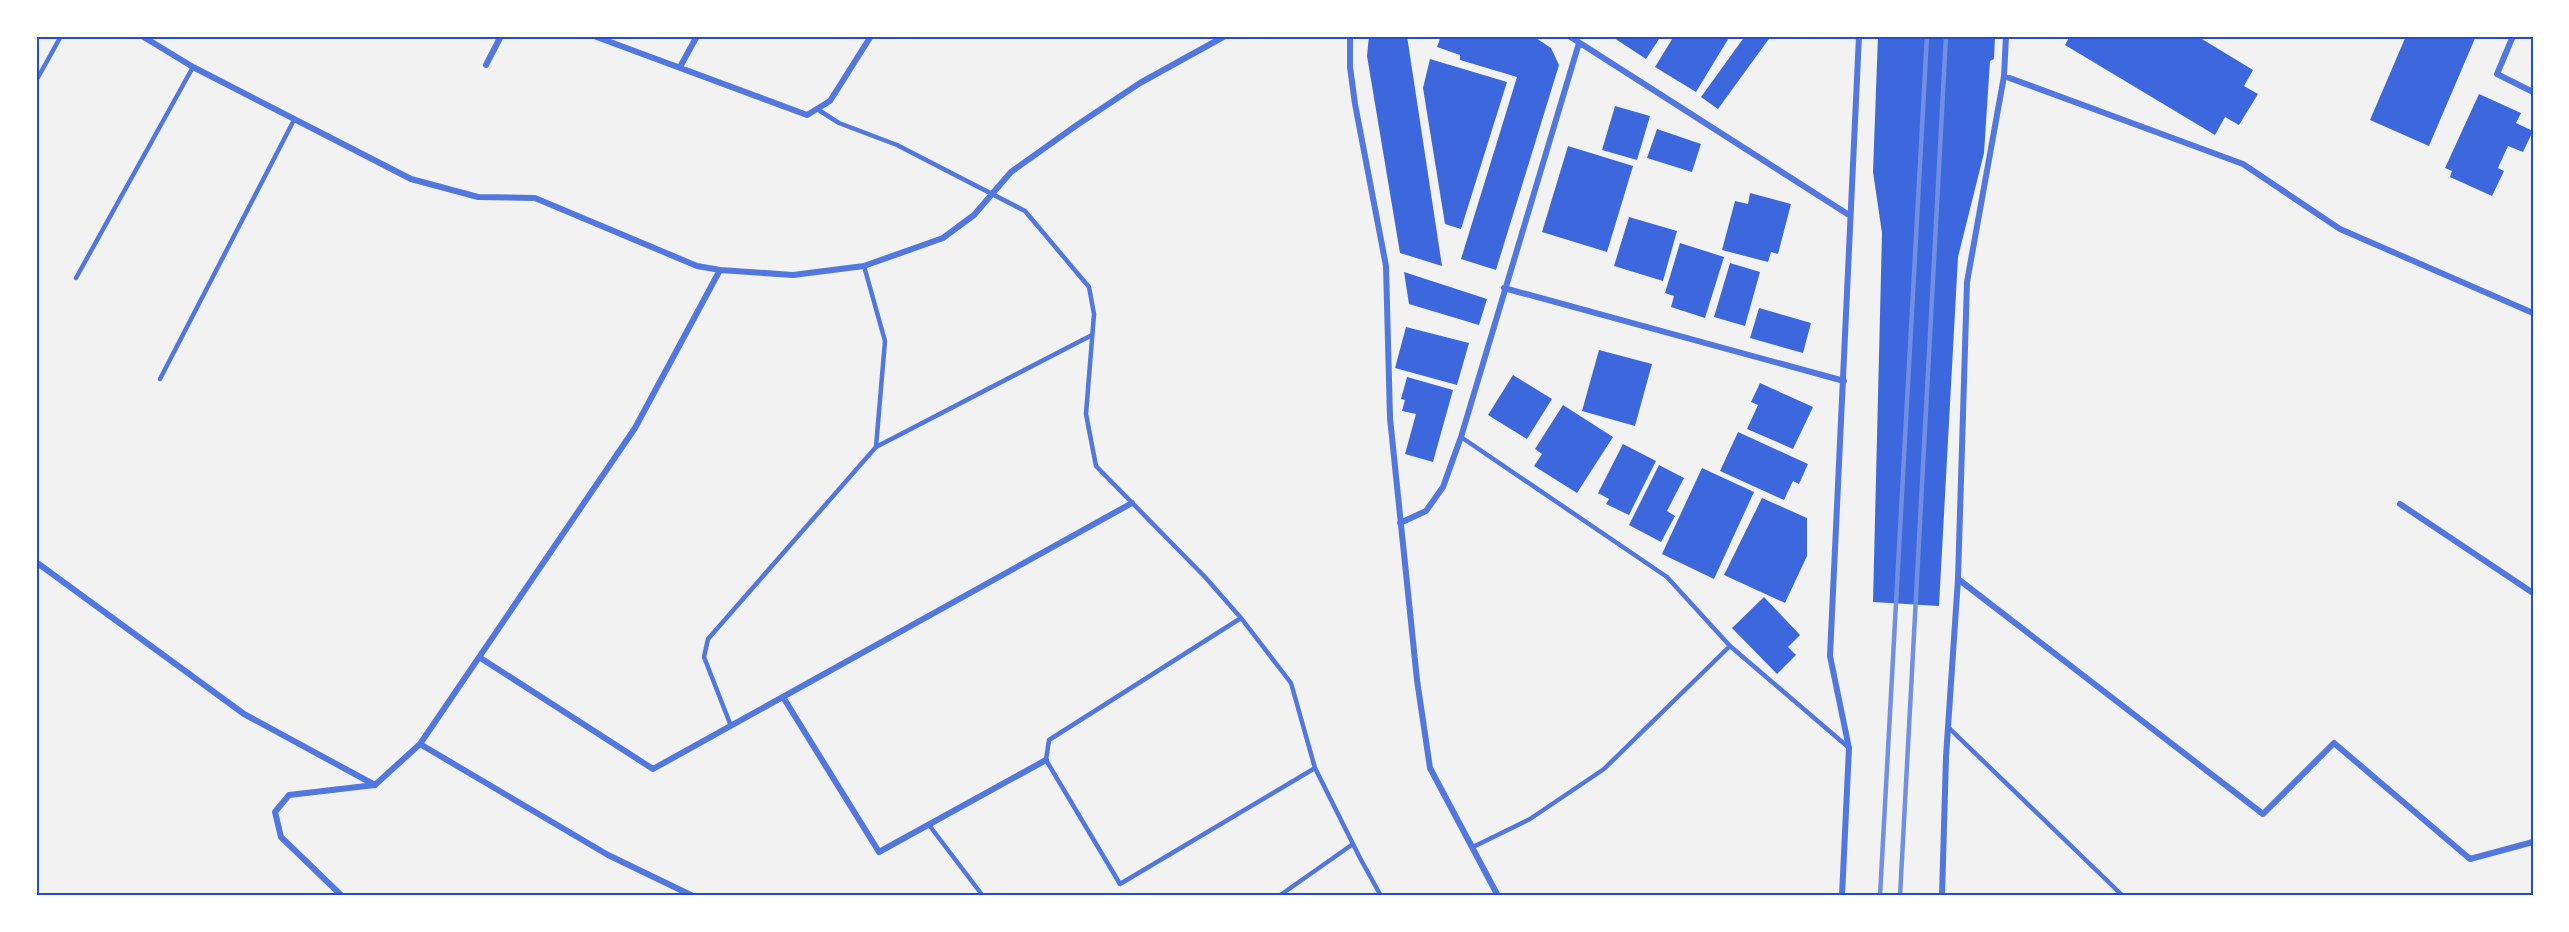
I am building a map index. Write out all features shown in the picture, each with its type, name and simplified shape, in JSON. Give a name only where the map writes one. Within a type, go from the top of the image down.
[{"type":"street","points":[[142,36],[193,67],[411,179],[478,196],[535,198],[697,266],[720,270],[793,275],[864,266],[943,238],[975,215],[1011,172],[1140,83],[1225,36]]},
{"type":"street","points":[[486,65],[501,36]]},
{"type":"street","points":[[594,36],[807,115],[830,101],[871,36]]},
{"type":"street","points":[[680,67],[697,36]]},
{"type":"street","points":[[1350,36],[1350,67],[1355,105],[1386,266],[1388,390],[1417,680],[1430,768],[1498,896]]},
{"type":"street","points":[[1569,36],[1850,215]]},
{"type":"street","points":[[1842,896],[1849,748],[1830,656],[1859,36]]},
{"type":"street","points":[[1942,896],[1958,579],[1967,282],[2004,76],[2006,36]]},
{"type":"street","points":[[2513,36],[2497,75],[2533,92]]},
{"type":"street","points":[[1400,523],[1426,511],[1443,487],[1461,437],[1579,43]]},
{"type":"street","points":[[2004,76],[2243,164],[2340,229],[2533,313]]},
{"type":"street","points":[[342,896],[281,837],[275,812],[289,795],[375,785],[420,744],[635,428],[720,270]]},
{"type":"street","points":[[1504,288],[1844,381]]},
{"type":"street","points":[[479,657],[653,769],[1132,503]]},
{"type":"street","points":[[2400,504],[2533,593]]},
{"type":"street","points":[[36,562],[244,714],[375,785]]},
{"type":"street","points":[[1958,579],[2263,813],[2334,743],[2470,859],[2533,842]]},
{"type":"street","points":[[783,697],[879,852],[1046,759]]},
{"type":"street","points":[[420,744],[608,855],[693,896]]},
{"type":"lane","points":[[36,81],[61,36]]},
{"type":"lane","points":[[76,278],[193,67]]},
{"type":"lane","points":[[817,109],[839,123],[897,145],[1025,212],[1089,287],[1094,314],[1086,414],[1096,466],[1205,577],[1241,618],[1291,682],[1316,768],[1353,844],[1382,896]]},
{"type":"lane","points":[[160,379],[294,120]]},
{"type":"lane","points":[[864,266],[885,341],[876,447]]},
{"type":"lane","points":[[731,726],[704,657],[708,639],[876,447],[1092,335]]},
{"type":"lane","points":[[1461,437],[1667,576],[1730,646],[1849,748]]},
{"type":"lane","points":[[1241,618],[1049,740],[1046,759],[1120,884],[1316,768]]},
{"type":"lane","points":[[1473,847],[1530,819],[1604,769],[1730,646]]},
{"type":"lane","points":[[1949,728],[2123,896]]},
{"type":"lane","points":[[929,825],[983,896]]},
{"type":"lane","points":[[1279,896],[1353,844]]},
{"type":"building","points":[[1369,36],[1407,36],[1442,266],[1400,253],[1367,56]]},
{"type":"building","points":[[1441,36],[1533,36],[1551,48],[1559,65],[1496,270],[1461,259],[1517,77],[1460,60],[1460,55],[1437,47]]},
{"type":"building","points":[[1611,36],[1661,36],[1646,59]]},
{"type":"building","points":[[1674,36],[1730,36],[1696,92],[1655,67]]},
{"type":"building","points":[[1745,36],[1771,36],[1718,109],[1701,97]]},
{"type":"building","points":[[1878,36],[1995,36],[1994,59],[1990,61],[1984,153],[1958,257],[1939,606],[1873,602],[1882,233],[1873,172]]},
{"type":"building","points":[[2070,36],[2197,36],[2253,70],[2244,86],[2258,94],[2239,125],[2225,117],[2215,135],[2065,45]]},
{"type":"building","points":[[2406,36],[2476,36],[2429,146],[2370,120]]},
{"type":"building","points":[[1430,59],[1507,82],[1461,229],[1445,224],[1423,88]]},
{"type":"building","points":[[2479,94],[2521,113],[2516,123],[2533,131],[2523,152],[2508,146],[2498,168],[2504,171],[2492,196],[2450,177],[2452,171],[2445,168]]},
{"type":"building","points":[[1615,106],[1650,116],[1637,160],[1602,150]]},
{"type":"building","points":[[1657,129],[1701,144],[1692,172],[1647,158]]},
{"type":"building","points":[[1568,146],[1633,166],[1607,252],[1542,232]]},
{"type":"building","points":[[1750,193],[1791,204],[1778,254],[1771,252],[1768,262],[1722,250],[1735,201],[1748,204]]},
{"type":"building","points":[[1629,217],[1677,231],[1663,281],[1614,266]]},
{"type":"building","points":[[1680,243],[1724,257],[1705,318],[1671,307],[1674,296],[1665,293]]},
{"type":"building","points":[[1730,263],[1760,272],[1745,326],[1714,317]]},
{"type":"building","points":[[1404,272],[1487,299],[1479,325],[1409,304]]},
{"type":"building","points":[[1759,308],[1811,323],[1803,353],[1750,338]]},
{"type":"building","points":[[1406,327],[1469,343],[1457,385],[1395,368]]},
{"type":"building","points":[[1599,350],[1652,364],[1635,426],[1582,411]]},
{"type":"building","points":[[1513,375],[1552,399],[1527,439],[1488,415]]},
{"type":"building","points":[[1407,377],[1453,390],[1433,462],[1405,454],[1416,414],[1402,411],[1405,400],[1401,399]]},
{"type":"building","points":[[1760,383],[1813,407],[1793,449],[1747,429],[1758,405],[1751,402]]},
{"type":"building","points":[[1563,405],[1613,437],[1577,493],[1534,466],[1542,454],[1535,449]]},
{"type":"building","points":[[1738,432],[1808,464],[1799,484],[1793,481],[1784,500],[1720,471]]},
{"type":"building","points":[[1623,444],[1656,461],[1629,515],[1606,504],[1609,499],[1598,493]]},
{"type":"building","points":[[1659,465],[1684,478],[1667,511],[1675,516],[1661,542],[1629,525]]},
{"type":"building","points":[[1702,468],[1754,492],[1714,579],[1662,554]]},
{"type":"building","points":[[1762,498],[1807,518],[1807,556],[1785,603],[1724,575]]},
{"type":"building","points":[[1764,597],[1800,635],[1788,647],[1796,655],[1777,674],[1732,628]]},
{"type":"railway","points":[[1880,896],[1927,36]]},
{"type":"railway","points":[[1900,896],[1946,36]]}]
